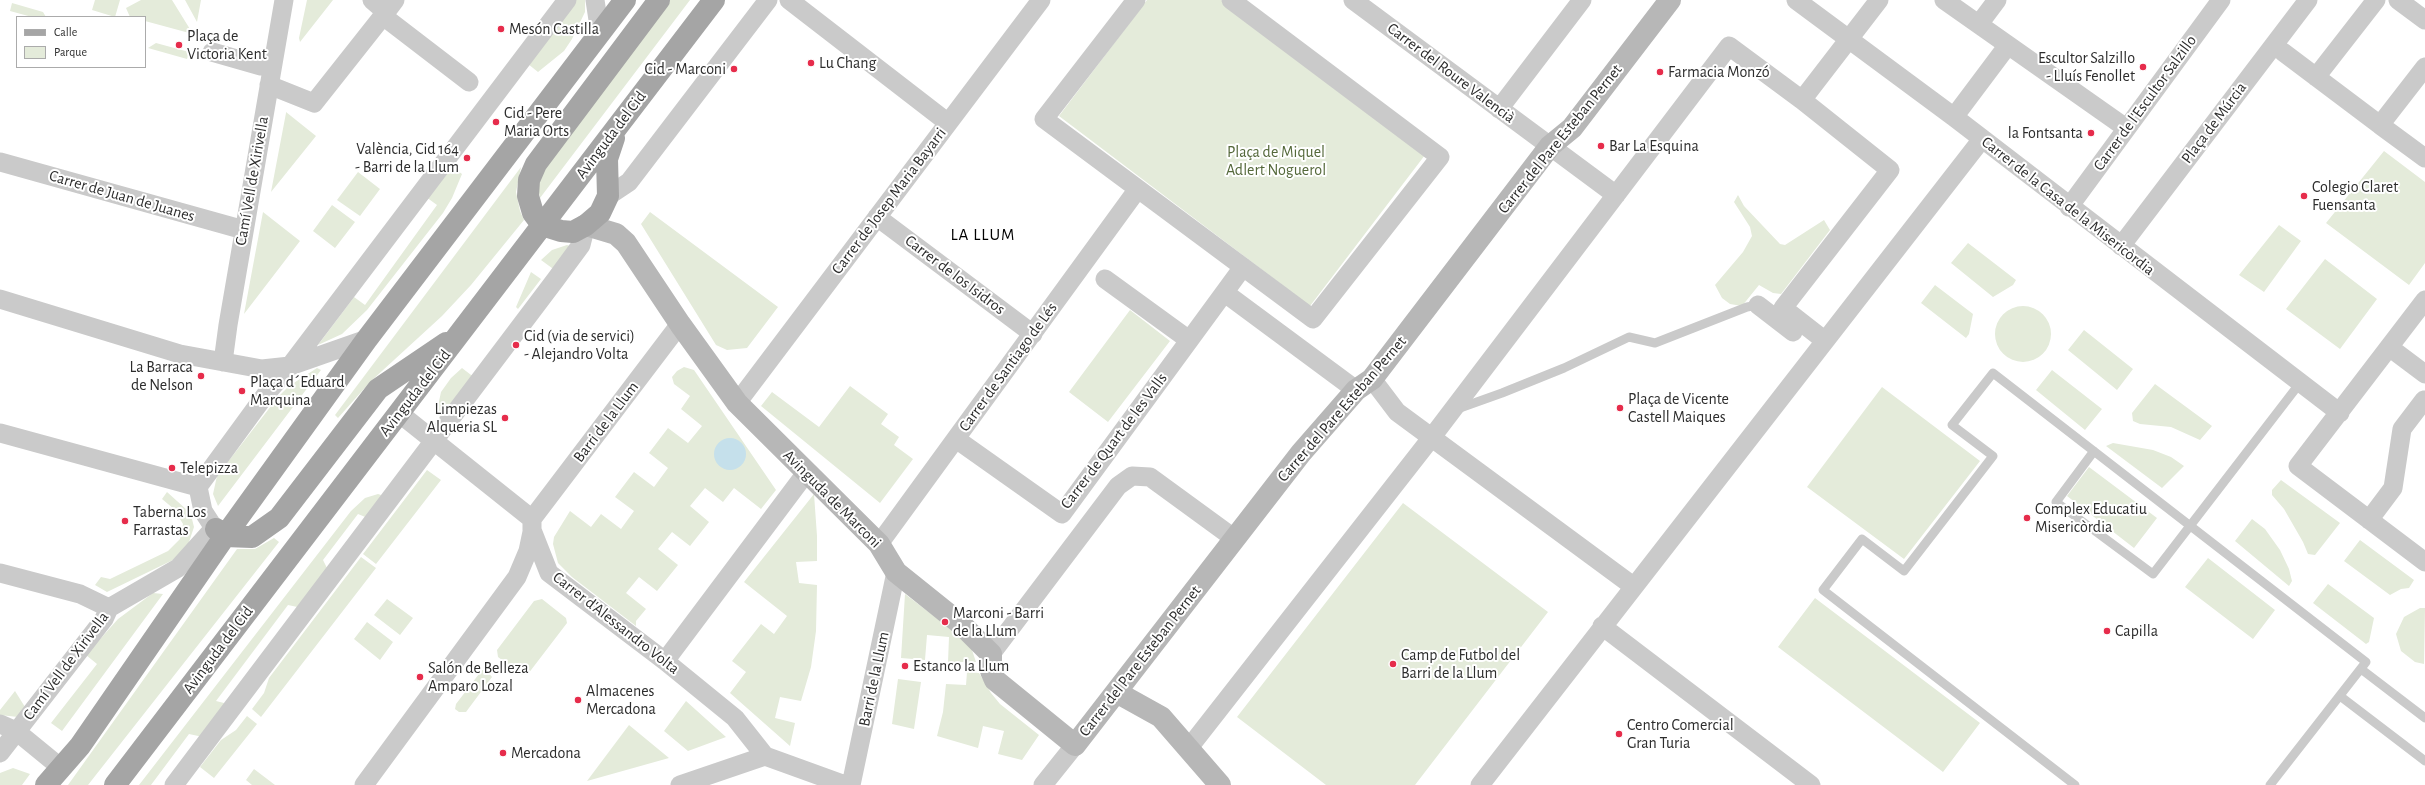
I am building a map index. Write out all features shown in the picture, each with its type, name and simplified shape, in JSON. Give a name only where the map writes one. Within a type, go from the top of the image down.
[{"type":"main road","points":[[46,785],[60,767],[80,746],[220,532],[625,0]]},
{"type":"main road","points":[[617,128],[607,159],[608,196],[600,213],[586,225],[573,232],[561,232],[542,225],[533,213],[528,196],[529,180],[536,164],[659,0]]},
{"type":"main road","name":"Avinguda del Cid","points":[[115,785],[714,0]]},
{"type":"main road","points":[[220,532],[252,537],[279,518],[378,388],[462,332]]},
{"type":"street","name":"Camí Vell de Xirivella","points":[[223,362],[244,230],[284,0]]},
{"type":"street","points":[[220,532],[203,511],[198,487],[266,394],[290,366],[566,0]]},
{"type":"street","points":[[595,0],[600,33]]},
{"type":"street","points":[[608,196],[629,182],[768,0]]},
{"type":"street","points":[[789,0],[947,122]]},
{"type":"street","name":"Carrer de Josep Maria Bayarri","points":[[738,403],[947,122],[1041,0]]},
{"type":"street","points":[[1136,0],[1044,119],[1137,190],[1313,319],[1440,157],[1231,0]]},
{"type":"street","name":"Carrer del Roure Valencià","points":[[1353,0],[1616,195]]},
{"type":"street","points":[[1500,109],[1582,0]]},
{"type":"street","name":"Carrer del Pare Esteban Pernet","points":[[1075,744],[1301,453],[1364,385],[1550,146],[1572,128],[1670,0]]},
{"type":"street","name":"Carrer de la Casa de la Misericòrdia","points":[[1796,0],[1954,117],[2340,413]]},
{"type":"street","points":[[1802,100],[1879,0]]},
{"type":"street","points":[[1944,0],[2126,128]]},
{"type":"street","points":[[1979,24],[1997,0]]},
{"type":"street","name":"Plaça de Múrcia","points":[[2121,246],[2308,0]]},
{"type":"street","points":[[2316,77],[2376,0]]},
{"type":"street","points":[[2398,0],[2425,20]]},
{"type":"street","name":"Carrer de l'Escultor Salzillo","points":[[2069,206],[2217,1]]},
{"type":"street","points":[[269,85],[314,103],[384,7],[469,82]]},
{"type":"street","points":[[1954,117],[2008,45]]},
{"type":"street","points":[[1188,749],[1432,437],[1729,46],[1802,100],[1890,170],[1783,308],[1820,345]]},
{"type":"street","points":[[212,52],[261,66]]},
{"type":"street","points":[[2283,52],[2425,158]]},
{"type":"street","points":[[2380,125],[2425,67]]},
{"type":"street","points":[[1480,785],[1820,345],[1982,139]]},
{"type":"street","name":"Carrer de Juan de Juanes","points":[[0,162],[244,230]]},
{"type":"street","name":"Carrer de Santiago de Lés","points":[[879,544],[1137,190]]},
{"type":"street","name":"Carrer de los Isidros","points":[[877,217],[1033,334]]},
{"type":"street","points":[[174,785],[581,245],[586,225]]},
{"type":"street","name":"Avinguda de Marconi","points":[[586,225],[616,234],[626,243],[680,324],[738,403],[806,473],[879,544],[896,572],[962,625],[990,654]]},
{"type":"street","name":"Carrer de Quart de les Valls","points":[[956,439],[1062,514],[1243,267]]},
{"type":"street","points":[[1105,279],[1189,340]]},
{"type":"street","points":[[1225,293],[1364,385],[1397,412],[1633,586]]},
{"type":"street","points":[[0,299],[180,354],[262,369],[290,366],[367,339]]},
{"type":"street","points":[[2425,300],[2298,466],[2425,562]]},
{"type":"street","points":[[1758,305],[1820,345]]},
{"type":"street","name":"Barri de la Llum","points":[[532,524],[680,324]]},
{"type":"street","points":[[2389,347],[2425,374]]},
{"type":"street","points":[[2369,520],[2393,488],[2402,429],[2424,400]]},
{"type":"street","name":"Carrer d'Alessandro Volta","points":[[399,413],[532,524],[549,573],[664,661],[735,718],[765,756]]},
{"type":"street","points":[[0,433],[198,487]]},
{"type":"street","points":[[664,661],[806,473]]},
{"type":"street","name":"Carrer de Quart de les Valls","points":[[990,654],[1118,486],[1132,476],[1150,477],[1235,538]]},
{"type":"street","points":[[364,785],[517,577],[528,551],[532,524]]},
{"type":"street","name":"Camí Vell de Xirivella","points":[[0,753],[8,727],[104,619],[110,608],[178,568],[220,532]]},
{"type":"street","points":[[517,577],[526,572],[538,570],[549,573]]},
{"type":"street","name":"Barri de la Llum","points":[[851,785],[896,572]]},
{"type":"street","points":[[0,573],[80,594],[110,608]]},
{"type":"street","points":[[1602,626],[1812,785]]},
{"type":"street","points":[[990,654],[991,671],[995,680],[1075,744],[1043,785]]},
{"type":"street","points":[[1116,692],[1161,717],[1220,785]]},
{"type":"street","points":[[8,727],[60,767]]},
{"type":"street","points":[[680,785],[765,756],[845,785]]},
{"type":"lane","points":[[1432,437],[1456,410],[1466,404],[1502,393],[1629,337],[1655,343],[1747,307],[1758,305]]},
{"type":"lane","points":[[2076,785],[1823,590],[1862,539],[1904,571],[1993,456],[1952,425],[1993,373],[2366,662],[2270,785]]},
{"type":"lane","points":[[2094,451],[2056,502],[2153,574],[2300,383]]},
{"type":"lane","points":[[2361,669],[2425,718]]},
{"type":"lane","points":[[2340,696],[2425,761]]},
{"type":"green space","points":[[95,0],[120,0],[115,16],[92,10]]},
{"type":"green space","points":[[141,0],[172,0],[193,34],[146,21],[146,16],[130,16],[126,8]]},
{"type":"green space","points":[[185,0],[201,0],[197,22]]},
{"type":"green space","points":[[307,0],[333,0],[300,42],[299,38]]},
{"type":"green space","points":[[576,0],[585,0],[585,12],[572,39],[564,51],[538,72],[528,64]]},
{"type":"green space","points":[[670,0],[690,0],[540,198],[537,182],[542,170]]},
{"type":"green space","name":"Plaça de Miquel Adlert Noguerol","points":[[1147,0],[1221,0],[1425,155],[1310,306],[1059,116]]},
{"type":"green space","points":[[12,3],[43,12],[45,16],[28,16],[10,11]]},
{"type":"green space","points":[[156,43],[189,52],[187,59],[148,48]]},
{"type":"green space","points":[[286,113],[316,136],[271,192]]},
{"type":"green space","points":[[2384,151],[2425,182],[2425,263],[2409,285],[2326,223]]},
{"type":"green space","points":[[451,166],[462,174],[452,198],[443,213],[367,310],[342,334],[318,345],[354,297],[365,305],[437,205],[426,197]]},
{"type":"green space","points":[[521,167],[516,192],[520,211],[524,220],[471,285],[442,316],[370,382],[338,418],[335,415]]},
{"type":"green space","points":[[358,172],[380,189],[360,216],[337,200]]},
{"type":"green space","points":[[1738,195],[1744,206],[1780,244],[1785,245],[1824,220],[1830,230],[1781,294],[1773,293],[1759,285],[1742,306],[1730,304],[1722,298],[1715,285],[1743,252],[1752,236],[1750,227],[1734,202]]},
{"type":"green space","points":[[332,205],[355,222],[335,248],[313,231]]},
{"type":"green space","points":[[263,212],[300,241],[244,314]]},
{"type":"green space","points":[[650,212],[778,307],[747,348],[727,350],[716,345],[641,224]]},
{"type":"green space","points":[[2279,225],[2301,241],[2264,292],[2239,275]]},
{"type":"green space","points":[[1968,243],[2016,280],[2013,285],[1993,297],[1951,263]]},
{"type":"green space","points":[[567,245],[570,246],[556,271],[541,260],[552,250]]},
{"type":"green space","points":[[2325,259],[2377,299],[2340,349],[2286,309]]},
{"type":"green space","points":[[531,272],[541,279],[518,309],[516,307]]},
{"type":"green space","points":[[1935,285],[1973,314],[1969,334],[1966,338],[1921,303]]},
{"type":"green space","points":[[2023,306],[2034,308],[2043,314],[2049,323],[2051,334],[2049,345],[2043,354],[2034,360],[2023,362],[2012,360],[2003,354],[1997,345],[1995,334],[1997,323],[2003,314],[2012,308]]},
{"type":"green space","points":[[1130,310],[1170,341],[1108,422],[1069,392]]},
{"type":"green space","points":[[2084,330],[2133,369],[2117,390],[2068,350]]},
{"type":"green space","points":[[684,367],[694,370],[776,490],[761,509],[734,488],[723,502],[705,488],[690,506],[709,522],[690,546],[672,532],[658,549],[678,565],[657,591],[639,577],[626,593],[646,609],[636,621],[636,626],[572,577],[558,563],[553,544],[554,537],[570,511],[591,527],[601,514],[621,529],[634,511],[615,497],[634,472],[654,487],[668,468],[649,453],[668,428],[688,443],[702,426],[681,409],[690,396],[674,384],[672,377],[677,371]]},
{"type":"green space","points":[[317,368],[321,370],[218,506],[213,494],[217,476],[278,397],[289,386]]},
{"type":"green space","points":[[462,368],[475,378],[440,419],[438,406],[441,392],[451,378]]},
{"type":"green space","points":[[2052,370],[2102,409],[2085,430],[2036,390]]},
{"type":"green space","points":[[2155,384],[2212,426],[2200,440],[2171,427],[2140,424],[2133,421],[2132,413]]},
{"type":"green space","points":[[850,386],[888,414],[881,424],[899,437],[894,445],[913,459],[880,503],[761,406],[772,392],[819,427]]},
{"type":"green space","points":[[1882,387],[1980,461],[1904,559],[1807,487]]},
{"type":"green space","points":[[2113,443],[2153,450],[2171,457],[2184,466],[2162,488],[2106,446]]},
{"type":"green space","points":[[2089,467],[2157,518],[2134,548],[2067,496]]},
{"type":"green space","points":[[427,470],[441,480],[376,564],[363,554]]},
{"type":"green space","points":[[2281,480],[2340,523],[2315,555],[2308,554],[2303,542],[2284,509],[2272,495],[2272,490]]},
{"type":"green space","points":[[167,492],[187,510],[192,519],[194,527],[188,545],[173,560],[107,592],[95,585],[101,577],[110,579],[168,551],[180,539],[183,524],[174,509],[162,499]]},
{"type":"green space","points":[[378,494],[387,497],[370,519],[358,514],[323,560],[329,572],[302,608],[288,605],[216,701],[228,704],[203,737],[189,734],[151,785],[139,785],[351,511],[365,498]]},
{"type":"green space","points":[[814,494],[817,561],[796,562],[799,583],[817,585],[816,631],[811,667],[801,701],[780,697],[775,718],[795,723],[790,746],[730,693],[746,672],[732,661],[761,624],[774,634],[787,616],[744,582]]},
{"type":"green space","name":"Camp de Futbol del Barri de la Llum","points":[[1403,503],[1548,612],[1415,785],[1326,785],[1237,717]]},
{"type":"green space","points":[[2252,519],[2265,529],[2280,550],[2289,569],[2292,581],[2289,586],[2235,541]]},
{"type":"green space","points":[[274,538],[279,542],[88,785],[68,785],[237,549],[255,549]]},
{"type":"green space","points":[[2360,540],[2414,580],[2409,588],[2401,589],[2390,595],[2344,561]]},
{"type":"green space","points":[[361,557],[376,568],[261,717],[252,709],[264,693],[269,678]]},
{"type":"green space","points":[[2208,558],[2275,610],[2253,639],[2185,587]]},
{"type":"green space","points":[[2328,584],[2374,618],[2369,642],[2366,644],[2313,603]]},
{"type":"green space","points":[[153,593],[163,594],[62,731],[51,723],[97,664],[86,655],[118,619]]},
{"type":"green space","points":[[905,594],[964,639],[971,647],[976,662],[948,662],[949,637],[927,635],[925,660],[901,658]]},
{"type":"green space","points":[[1815,598],[1980,723],[1943,772],[1778,647]]},
{"type":"green space","points":[[387,599],[413,618],[400,635],[374,615]]},
{"type":"green space","points":[[542,599],[566,618],[567,623],[528,674],[522,675],[498,657],[497,650],[534,601]]},
{"type":"green space","points":[[2420,608],[2425,608],[2424,664],[2415,662],[2401,651],[2396,634],[2404,617]]},
{"type":"green space","points":[[367,622],[393,642],[380,660],[354,639]]},
{"type":"green space","points":[[482,670],[487,671],[492,677],[466,712],[459,712],[455,709],[456,704]]},
{"type":"green space","points":[[967,672],[979,673],[991,693],[1000,704],[1039,735],[1022,760],[998,754],[1004,731],[983,726],[978,748],[937,736],[943,712],[946,684],[966,685]]},
{"type":"green space","points":[[898,679],[921,682],[914,729],[892,724]]},
{"type":"green space","points":[[15,691],[25,707],[18,717],[0,715],[0,710]]},
{"type":"green space","points":[[686,701],[726,737],[688,751],[664,731]]},
{"type":"green space","points":[[247,716],[257,724],[214,778],[200,767],[221,740],[236,730]]},
{"type":"green space","points":[[629,725],[669,758],[587,781]]},
{"type":"green space","points":[[13,768],[30,774],[22,785],[0,785],[0,773]]},
{"type":"green space","points":[[254,769],[275,785],[252,785],[246,780]]},
{"type":"water","points":[[730,438],[741,443],[746,454],[741,465],[730,470],[719,465],[714,454],[719,443]]},
{"type":"place","name":"Mesón Castilla","points":[[501,29]]},
{"type":"place","name":"Plaça de Victoria Kent","points":[[179,45]]},
{"type":"place","name":"Lu Chang","points":[[811,63]]},
{"type":"place","name":"Escultor Salzillo - Lluís Fenollet","points":[[2143,67]]},
{"type":"place","name":"Cid - Marconi","points":[[734,69]]},
{"type":"place","name":"Farmacia Monzó","points":[[1660,72]]},
{"type":"place","name":"Cid - Pere Maria Orts","points":[[496,122]]},
{"type":"place","name":"la Fontsanta","points":[[2091,133]]},
{"type":"place","name":"Bar La Esquina","points":[[1601,146]]},
{"type":"place","name":"València, Cid 164 - Barri de la Llum","points":[[467,158]]},
{"type":"place","name":"Colegio Claret Fuensanta","points":[[2304,196]]},
{"type":"place","name":"Cid (via de servici) - Alejandro Volta","points":[[516,345]]},
{"type":"place","name":"La Barraca de Nelson","points":[[201,376]]},
{"type":"place","name":"Plaça d´Eduard Marquina","points":[[242,391]]},
{"type":"place","name":"Plaça de Vicente Castell Maiques","points":[[1620,408]]},
{"type":"place","name":"Limpiezas Alqueria SL","points":[[505,418]]},
{"type":"place","name":"Telepizza","points":[[172,468]]},
{"type":"place","name":"Complex Educatiu Misericòrdia","points":[[2027,518]]},
{"type":"place","name":"Taberna Los Farrastas","points":[[125,521]]},
{"type":"place","name":"Marconi - Barri de la Llum","points":[[945,622]]},
{"type":"place","name":"Capilla","points":[[2107,631]]},
{"type":"place","name":"Camp de Futbol del Barri de la Llum","points":[[1393,664]]},
{"type":"place","name":"Estanco la Llum","points":[[905,666]]},
{"type":"place","name":"Salón de Belleza Amparo Lozal","points":[[420,677]]},
{"type":"place","name":"Almacenes Mercadona","points":[[578,700]]},
{"type":"place","name":"Centro Comercial Gran Turia","points":[[1619,734]]},
{"type":"place","name":"Mercadona","points":[[503,753]]},
{"type":"district","name":"LA LLUM","points":[[983,235]]}]
